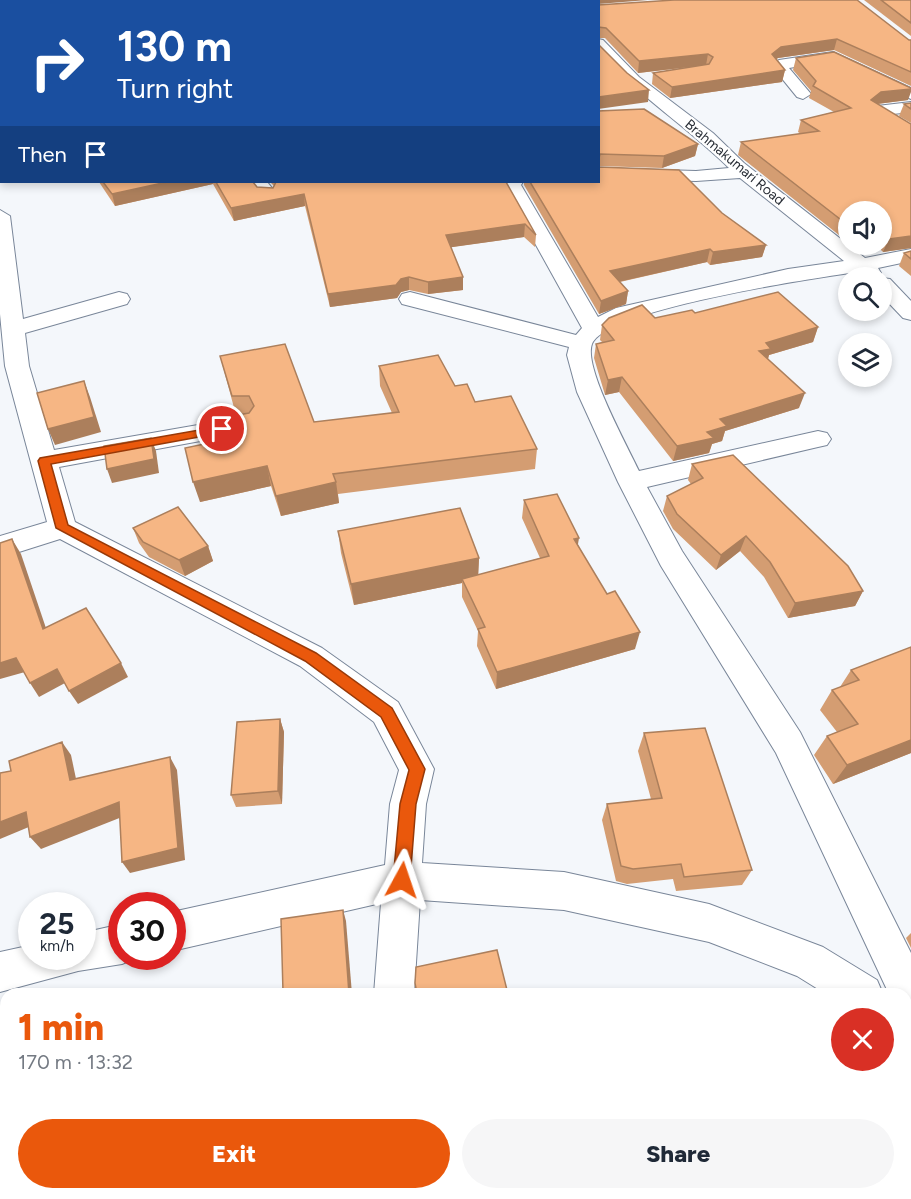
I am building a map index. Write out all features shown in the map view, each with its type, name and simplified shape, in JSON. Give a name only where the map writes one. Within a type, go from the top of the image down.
[{"type":"street","name":"Brahmakumari Road","points":[[600,45],[633,80],[707,137],[744,172],[862,267]]},
{"type":"street","points":[[802,94],[779,65],[833,56],[911,94]]},
{"type":"street","points":[[633,80],[656,77]]},
{"type":"street","points":[[911,107],[877,111],[911,134]]},
{"type":"street","points":[[652,113],[674,112]]},
{"type":"street","points":[[600,174],[696,176],[744,172]]},
{"type":"street","points":[[511,183],[587,335]]},
{"type":"street","points":[[0,216],[3,274],[13,329],[11,382],[44,461],[63,528]]},
{"type":"street","points":[[889,267],[911,255]]},
{"type":"street","points":[[838,276],[788,275],[624,313],[587,335],[579,355],[589,392],[631,482],[671,558],[788,743],[907,988]]},
{"type":"street","name":"Brahmakumari Road","points":[[892,294],[911,313]]},
{"type":"street","points":[[13,329],[118,299]]},
{"type":"street","points":[[410,299],[587,335]]},
{"type":"street","points":[[44,461],[244,425]]},
{"type":"street","points":[[631,482],[818,439]]},
{"type":"street","points":[[0,547],[63,528],[310,657],[386,712],[417,769],[408,804],[394,988]]},
{"type":"street","points":[[186,929],[402,880],[564,891],[709,923],[809,961],[853,988]]},
{"type":"street","points":[[0,972],[18,968]]},
{"type":"building","points":[[674,0],[857,0],[911,40],[911,72],[837,39],[781,47],[772,54],[785,70],[672,87],[653,73],[709,64],[713,57],[708,54],[639,61],[606,28],[600,27],[600,5]]},
{"type":"building","points":[[881,0],[911,0],[911,23]]},
{"type":"building","points":[[600,46],[627,73],[649,90],[600,97]]},
{"type":"building","points":[[834,52],[911,88],[881,92],[871,100],[911,124],[911,236],[892,239],[892,201],[838,201],[838,217],[741,142],[819,131],[801,120],[851,108],[813,86],[816,81],[796,58]]},
{"type":"building","points":[[644,109],[698,144],[664,156],[600,154],[600,111]]},
{"type":"building","points":[[600,167],[679,170],[722,213],[766,245],[713,252],[710,249],[610,271],[628,291],[601,301],[531,183],[600,183]]},
{"type":"building","points":[[104,183],[162,183],[112,194]]},
{"type":"building","points":[[217,183],[254,183],[257,187],[273,188],[276,183],[507,183],[536,235],[525,224],[446,235],[463,277],[428,282],[409,277],[401,279],[396,285],[328,294],[304,194],[231,208]]},
{"type":"building","points":[[911,251],[911,259],[904,253]]},
{"type":"building","points":[[778,292],[818,327],[766,343],[771,349],[759,351],[805,393],[720,419],[727,426],[707,432],[714,438],[677,446],[622,377],[608,380],[596,344],[614,340],[602,325],[609,318],[642,305],[655,318],[692,310],[695,313]]},
{"type":"building","points":[[285,344],[314,422],[399,412],[379,366],[438,355],[455,386],[467,384],[475,402],[511,396],[537,449],[333,474],[336,482],[276,496],[267,466],[193,482],[185,448],[214,442],[209,420],[249,413],[254,406],[249,396],[232,396],[220,356]]},
{"type":"building","points":[[84,381],[94,417],[48,429],[37,393]]},
{"type":"building","points":[[151,438],[154,459],[107,469],[104,446]]},
{"type":"building","points":[[733,455],[848,566],[863,591],[795,603],[770,562],[746,536],[721,555],[677,514],[667,496],[703,478],[692,464]]},
{"type":"building","points":[[557,494],[579,538],[574,539],[607,594],[615,591],[640,632],[497,672],[478,629],[485,627],[462,579],[549,556],[524,500]]},
{"type":"building","points":[[178,507],[208,546],[179,560],[143,542],[133,528]]},
{"type":"building","points":[[460,508],[479,558],[351,584],[338,531]]},
{"type":"building","points":[[12,539],[43,629],[86,608],[121,663],[69,691],[57,669],[30,683],[16,658],[0,663],[0,543]]},
{"type":"building","points":[[911,647],[911,740],[847,765],[827,736],[858,724],[832,690],[859,680],[851,670]]},
{"type":"building","points":[[280,719],[278,791],[231,795],[237,722]]},
{"type":"building","points":[[705,728],[752,870],[684,877],[681,864],[633,869],[621,866],[607,804],[662,798],[644,733]]},
{"type":"building","points":[[62,742],[70,780],[170,757],[178,848],[122,862],[119,802],[30,837],[26,812],[0,822],[0,773],[11,771],[9,761]]},
{"type":"building","points":[[343,910],[349,988],[283,988],[281,919]]},
{"type":"building","points":[[497,950],[506,988],[416,988],[416,967]]},
{"type":"route","points":[[222,429],[44,461],[63,528],[310,657],[386,712],[417,769],[408,804],[402,880]]}]
